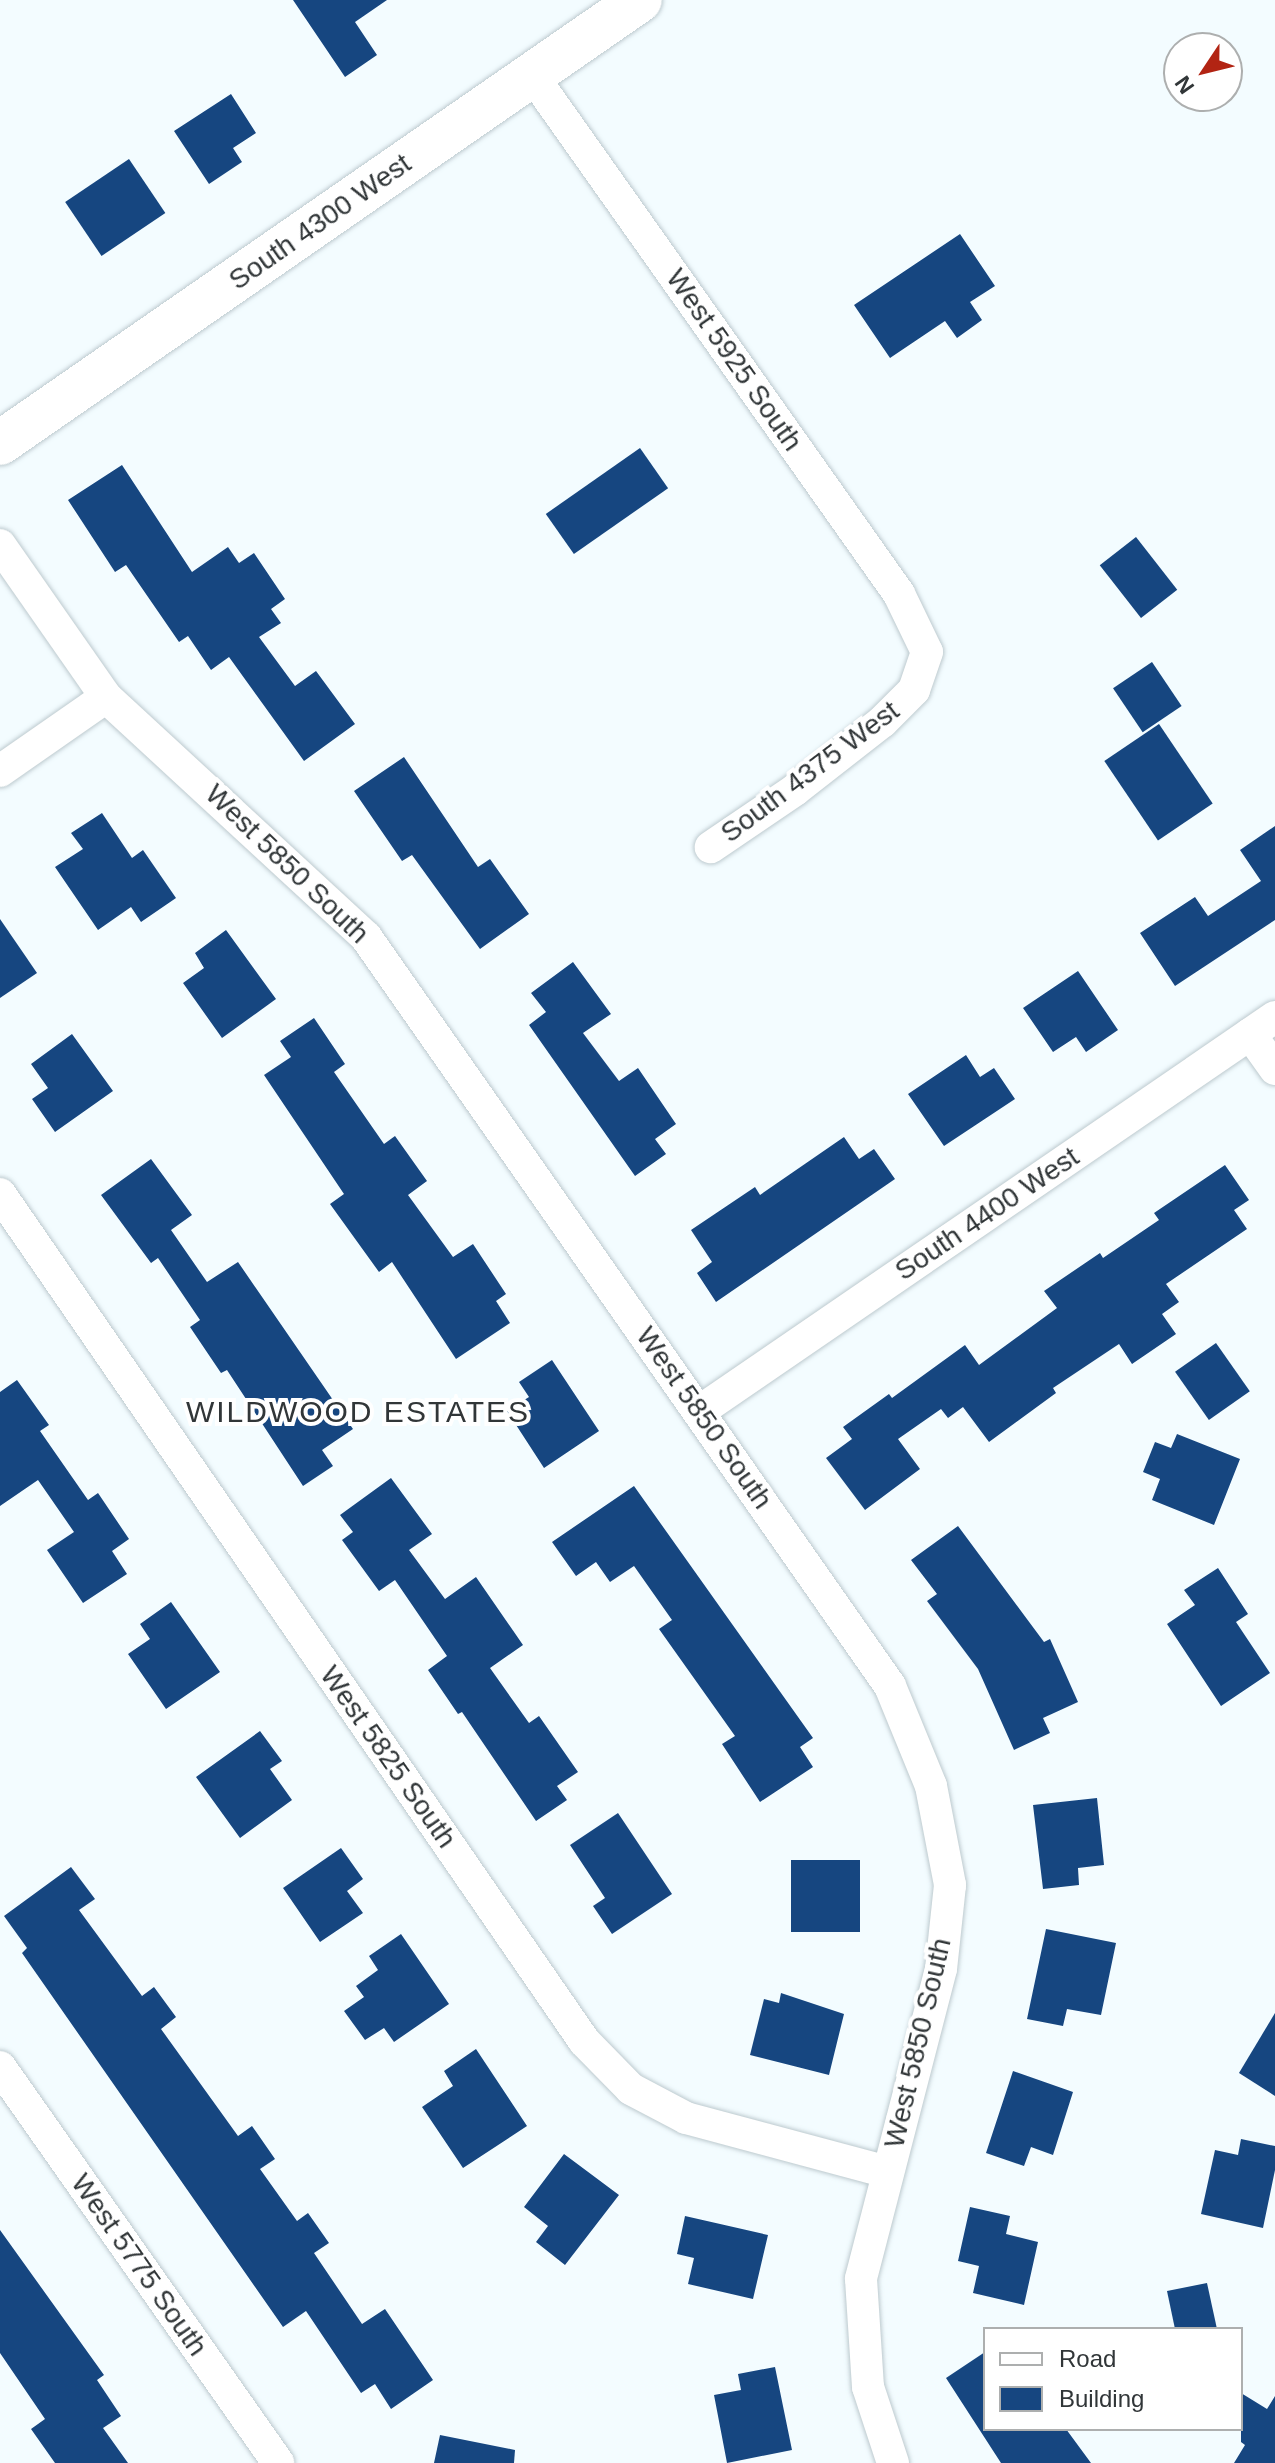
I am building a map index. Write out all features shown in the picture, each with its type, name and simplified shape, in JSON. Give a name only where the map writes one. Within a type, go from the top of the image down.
[{"type":"main road","name":"South 4300 West","points":[[0,443],[640,0]]},
{"type":"street","name":"West 5925 South","points":[[532,75],[899,594],[927,652]]},
{"type":"street","name":"West 5850 South","points":[[0,545],[106,697],[366,937],[890,1686],[931,1786],[950,1885],[941,1969],[861,2279],[868,2387],[893,2463]]},
{"type":"street","name":"South 4375 West","points":[[711,847],[795,790],[882,722],[914,690],[927,652]]},
{"type":"street","points":[[0,771],[106,697]]},
{"type":"street","points":[[1263,1025],[1275,1069]]},
{"type":"street","name":"South 4400 West","points":[[700,1411],[1263,1025]]},
{"type":"street","name":"West 5825 South","points":[[0,1194],[584,2041],[631,2089],[686,2118],[888,2172]]},
{"type":"street","name":"West 5775 South","points":[[0,2067],[278,2463]]},
{"type":"building","points":[[293,0],[387,0],[355,22],[377,55],[345,77]]},
{"type":"building","points":[[231,94],[256,133],[233,148],[242,162],[209,184],[174,131]]},
{"type":"building","points":[[129,159],[165,213],[102,256],[65,202]]},
{"type":"building","points":[[960,234],[995,286],[970,302],[982,320],[957,338],[945,321],[890,358],[854,305]]},
{"type":"building","points":[[640,448],[668,488],[574,554],[546,514]]},
{"type":"building","points":[[122,465],[192,572],[228,547],[239,563],[254,553],[285,599],[271,609],[281,623],[259,637],[295,686],[316,671],[355,724],[304,761],[229,657],[211,670],[188,636],[179,642],[126,565],[115,572],[68,500]]},
{"type":"building","points":[[1136,537],[1177,590],[1141,618],[1100,565]]},
{"type":"building","points":[[1152,662],[1182,706],[1143,732],[1113,688]]},
{"type":"building","points":[[1159,724],[1213,804],[1158,840],[1104,761]]},
{"type":"building","points":[[404,757],[478,867],[490,859],[529,914],[480,949],[412,855],[402,861],[354,791]]},
{"type":"building","points":[[102,813],[132,858],[143,850],[176,898],[141,922],[131,907],[98,930],[55,867],[83,849],[71,833]]},
{"type":"building","points":[[1275,826],[1275,920],[1175,986],[1140,933],[1195,897],[1208,916],[1261,881],[1240,850]]},
{"type":"building","points":[[0,919],[37,973],[0,998]]},
{"type":"building","points":[[226,930],[276,999],[222,1038],[183,983],[204,968],[195,953]]},
{"type":"building","points":[[573,962],[611,1014],[583,1033],[619,1081],[638,1068],[676,1124],[655,1139],[666,1154],[635,1176],[529,1025],[546,1012],[531,993]]},
{"type":"building","points":[[1078,971],[1118,1030],[1086,1052],[1076,1037],[1053,1052],[1023,1008]]},
{"type":"building","points":[[314,1018],[345,1064],[334,1072],[384,1144],[395,1136],[427,1181],[408,1195],[453,1257],[473,1244],[506,1294],[496,1301],[510,1323],[456,1359],[392,1262],[379,1272],[330,1204],[344,1194],[264,1075],[291,1057],[280,1041]]},
{"type":"building","points":[[72,1034],[113,1091],[55,1132],[32,1099],[48,1088],[31,1064]]},
{"type":"building","points":[[966,1055],[980,1077],[994,1068],[1015,1099],[944,1146],[908,1094]]},
{"type":"building","points":[[844,1137],[859,1159],[874,1149],[895,1179],[716,1302],[697,1273],[712,1262],[691,1230],[755,1187],[760,1195]]},
{"type":"building","points":[[151,1159],[192,1215],[171,1230],[207,1282],[238,1262],[353,1429],[322,1450],[333,1466],[303,1486],[227,1370],[221,1373],[190,1327],[200,1320],[158,1258],[151,1263],[101,1195]]},
{"type":"building","points":[[1225,1165],[1249,1200],[1234,1210],[1247,1229],[1166,1284],[1179,1302],[1162,1314],[1176,1334],[1132,1364],[1119,1344],[1053,1388],[1056,1393],[989,1442],[963,1407],[948,1418],[941,1409],[898,1439],[920,1469],[865,1510],[826,1458],[852,1439],[843,1427],[889,1394],[892,1398],[965,1345],[979,1365],[1057,1308],[1044,1291],[1100,1253],[1103,1258],[1159,1220],[1154,1213]]},
{"type":"building","points":[[1216,1343],[1250,1391],[1209,1420],[1175,1372]]},
{"type":"building","points":[[552,1360],[599,1431],[544,1468],[507,1411],[529,1397],[519,1382]]},
{"type":"building","points":[[17,1380],[49,1425],[40,1431],[88,1500],[98,1493],[129,1539],[112,1551],[127,1574],[83,1603],[47,1550],[74,1532],[38,1480],[0,1506],[0,1392]]},
{"type":"building","points":[[1177,1434],[1240,1459],[1214,1525],[1152,1500],[1160,1479],[1143,1472],[1155,1442],[1171,1448]]},
{"type":"building","points":[[391,1478],[432,1534],[409,1550],[445,1599],[476,1577],[523,1645],[490,1668],[529,1723],[539,1716],[578,1772],[557,1786],[567,1800],[536,1821],[462,1712],[458,1714],[428,1670],[447,1656],[395,1580],[379,1591],[342,1540],[353,1532],[340,1515]]},
{"type":"building","points":[[634,1486],[813,1738],[800,1747],[813,1767],[760,1802],[722,1744],[735,1736],[659,1629],[672,1620],[634,1566],[610,1582],[596,1562],[576,1576],[552,1542]]},
{"type":"building","points":[[958,1526],[1044,1642],[1050,1639],[1078,1702],[1043,1718],[1050,1733],[1014,1750],[978,1669],[927,1601],[937,1594],[911,1560]]},
{"type":"building","points":[[1218,1568],[1248,1614],[1236,1622],[1270,1673],[1221,1706],[1167,1624],[1195,1605],[1184,1590]]},
{"type":"building","points":[[171,1602],[220,1672],[166,1709],[128,1654],[150,1639],[140,1624]]},
{"type":"building","points":[[260,1731],[282,1761],[270,1769],[292,1800],[240,1838],[196,1777]]},
{"type":"building","points":[[1097,1798],[1104,1865],[1078,1868],[1079,1885],[1043,1889],[1033,1805]]},
{"type":"building","points":[[618,1813],[672,1894],[612,1934],[593,1906],[605,1898],[570,1845]]},
{"type":"building","points":[[341,1848],[363,1879],[347,1891],[363,1913],[320,1942],[283,1888]]},
{"type":"building","points":[[791,1860],[860,1860],[860,1932],[791,1932]]},
{"type":"building","points":[[71,1867],[95,1899],[79,1910],[142,1996],[154,1987],[176,2017],[161,2029],[238,2136],[252,2126],[275,2159],[260,2169],[297,2221],[308,2213],[329,2243],[314,2253],[362,2324],[385,2309],[433,2380],[391,2409],[375,2384],[361,2393],[306,2311],[283,2327],[22,1953],[27,1948],[4,1916]]},
{"type":"building","points":[[1046,1929],[1116,1943],[1101,2015],[1067,2009],[1063,2026],[1027,2019]]},
{"type":"building","points":[[401,1934],[449,2004],[394,2042],[384,2028],[365,2040],[344,2011],[364,1997],[356,1986],[378,1970],[369,1956]]},
{"type":"building","points":[[781,1993],[844,2014],[829,2075],[750,2055],[764,1999],[779,2003]]},
{"type":"building","points":[[1275,2013],[1275,2096],[1239,2073]]},
{"type":"building","points":[[476,2049],[527,2126],[463,2168],[422,2107],[453,2086],[444,2071]]},
{"type":"building","points":[[1013,2071],[1073,2092],[1053,2155],[1031,2147],[1024,2166],[986,2153]]},
{"type":"building","points":[[1241,2139],[1275,2146],[1275,2170],[1263,2228],[1201,2214],[1215,2150],[1238,2155]]},
{"type":"building","points":[[564,2154],[619,2195],[565,2265],[536,2242],[548,2226],[524,2207]]},
{"type":"building","points":[[970,2207],[1010,2216],[1006,2234],[1038,2242],[1024,2305],[973,2293],[979,2266],[958,2261]]},
{"type":"building","points":[[685,2216],[768,2235],[753,2299],[688,2284],[694,2258],[677,2254]]},
{"type":"building","points":[[0,2230],[104,2375],[97,2380],[121,2416],[103,2428],[128,2463],[55,2463],[31,2429],[45,2419],[0,2353]]},
{"type":"building","points":[[1207,2283],[1217,2327],[1175,2327],[1167,2291]]},
{"type":"building","points":[[983,2353],[983,2431],[1067,2431],[1091,2463],[1001,2463],[946,2378]]},
{"type":"building","points":[[775,2367],[792,2450],[727,2463],[714,2395],[741,2390],[738,2374]]},
{"type":"building","points":[[1243,2394],[1267,2409],[1275,2396],[1275,2463],[1234,2463],[1245,2445],[1241,2442]]},
{"type":"building","points":[[440,2435],[515,2450],[514,2463],[434,2463]]},
{"type":"district","name":"WILDWOOD ESTATES","points":[[358,1412]]}]
